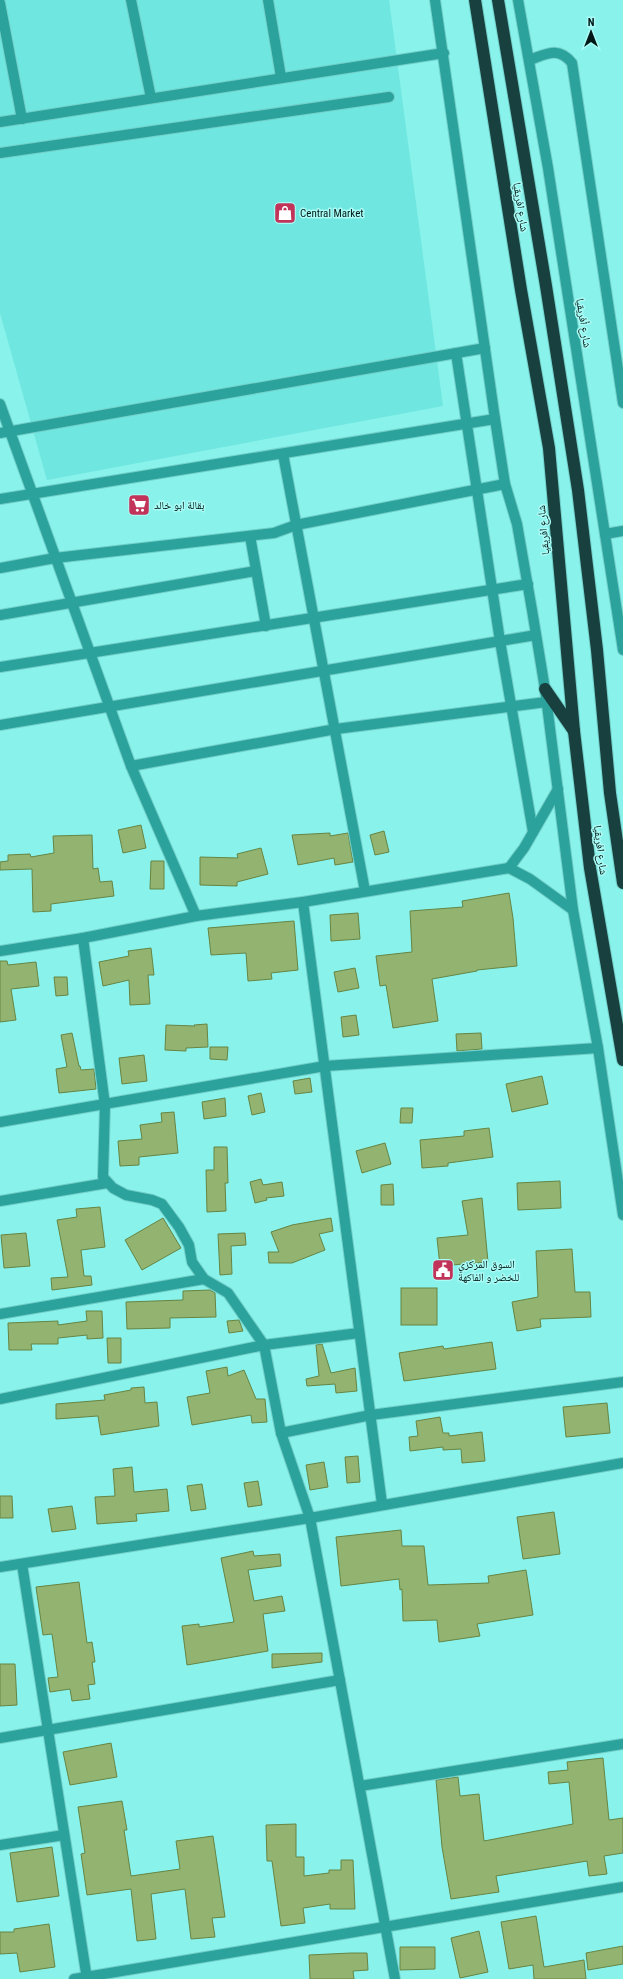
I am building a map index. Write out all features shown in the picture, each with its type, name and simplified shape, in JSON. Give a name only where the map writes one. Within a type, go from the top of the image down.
[{"type":"highway","name":"شارع افريقيا","points":[[475,0],[521,290],[549,448],[574,731],[590,868],[623,1060]]},
{"type":"highway","name":"شارع افريقيا","points":[[498,0],[546,286],[578,490],[597,650],[610,794],[623,883]]},
{"type":"highway","points":[[545,689],[574,731]]},
{"type":"highway","points":[[617,843],[623,830]]},
{"type":"street","points":[[131,0],[151,98]]},
{"type":"street","points":[[268,0],[281,77]]},
{"type":"street","points":[[0,568],[55,558],[274,533],[296,525],[505,484],[444,53],[435,0]]},
{"type":"street","name":"شارع أفريقيا","points":[[518,0],[548,168],[623,650]]},
{"type":"street","points":[[0,3],[22,119]]},
{"type":"street","points":[[529,60],[555,52],[565,55],[572,63],[623,403]]},
{"type":"street","points":[[0,122],[281,77],[444,53]]},
{"type":"street","points":[[0,153],[389,97]]},
{"type":"street","points":[[5,432],[485,348]]},
{"type":"street","points":[[456,353],[500,640],[533,832]]},
{"type":"street","points":[[0,404],[5,432],[32,494],[131,766],[196,916]]},
{"type":"street","points":[[0,499],[495,419]]},
{"type":"street","points":[[283,454],[323,671],[336,729],[365,891]]},
{"type":"street","name":"شارع افريقيا","points":[[505,484],[517,524],[545,689],[573,910],[598,1048],[623,1216]]},
{"type":"street","points":[[605,534],[623,531]]},
{"type":"street","points":[[250,536],[266,626]]},
{"type":"street","points":[[0,615],[256,571]]},
{"type":"street","points":[[0,667],[528,584]]},
{"type":"street","points":[[0,725],[536,634]]},
{"type":"street","points":[[131,766],[336,729],[546,702]]},
{"type":"street","points":[[509,868],[533,832],[558,789]]},
{"type":"street","points":[[0,951],[83,938],[196,916],[304,902],[509,868],[530,879],[573,910]]},
{"type":"street","points":[[304,902],[382,1504]]},
{"type":"street","points":[[83,938],[105,1105],[103,1177],[107,1182],[126,1195],[152,1200],[162,1204],[179,1227],[189,1245],[192,1262],[204,1279],[228,1293],[264,1345],[281,1433],[310,1518],[395,1979]]},
{"type":"street","points":[[0,1122],[325,1066],[598,1048]]},
{"type":"street","points":[[0,1201],[107,1182]]},
{"type":"street","points":[[0,1314],[204,1279]]},
{"type":"street","points":[[0,1398],[264,1345],[359,1333]]},
{"type":"street","points":[[281,1433],[371,1415],[623,1382]]},
{"type":"street","points":[[0,1567],[310,1518],[382,1504],[623,1463]]},
{"type":"street","points":[[22,1564],[87,1978]]},
{"type":"street","points":[[0,1738],[340,1680]]},
{"type":"street","points":[[360,1786],[623,1744]]},
{"type":"street","points":[[0,1845],[64,1835]]},
{"type":"street","points":[[74,1979],[386,1928],[623,1887]]},
{"type":"shaded area","points":[[0,0],[389,0],[443,406],[47,480],[0,313]]},
{"type":"building","points":[[141,825],[146,848],[123,853],[118,830]]},
{"type":"building","points":[[384,831],[389,852],[375,855],[370,835]]},
{"type":"building","points":[[330,833],[330,836],[348,833],[353,862],[335,865],[334,858],[298,865],[292,835]]},
{"type":"building","points":[[92,835],[93,869],[98,868],[100,882],[112,881],[114,896],[51,904],[51,911],[33,912],[32,869],[0,870],[0,862],[8,861],[8,855],[30,854],[31,857],[54,853],[53,836]]},
{"type":"building","points":[[261,848],[268,874],[237,882],[237,886],[200,885],[200,857],[238,858],[237,854]]},
{"type":"building","points":[[151,861],[164,861],[164,889],[150,889]]},
{"type":"building","points":[[509,893],[513,918],[517,966],[477,970],[432,979],[438,1021],[393,1028],[386,985],[380,986],[376,956],[412,952],[410,911],[463,907],[462,901]]},
{"type":"building","points":[[358,913],[360,939],[331,941],[330,915]]},
{"type":"building","points":[[294,921],[298,970],[271,973],[272,979],[248,981],[246,953],[211,955],[208,928]]},
{"type":"building","points":[[151,948],[154,975],[148,975],[150,1004],[130,1005],[129,980],[103,986],[99,962],[129,956],[128,951]]},
{"type":"building","points":[[0,961],[7,961],[8,965],[36,962],[39,986],[11,989],[16,1020],[0,1022]]},
{"type":"building","points":[[355,968],[359,988],[338,992],[334,972]]},
{"type":"building","points":[[54,977],[67,977],[68,995],[56,996]]},
{"type":"building","points":[[356,1015],[359,1035],[343,1037],[341,1017]]},
{"type":"building","points":[[207,1024],[208,1047],[186,1048],[186,1051],[165,1050],[166,1025],[195,1026],[194,1025]]},
{"type":"building","points":[[72,1033],[79,1066],[81,1070],[94,1069],[96,1089],[59,1093],[56,1069],[67,1067],[61,1035]]},
{"type":"building","points":[[481,1033],[482,1049],[457,1051],[456,1034]]},
{"type":"building","points":[[210,1047],[228,1047],[227,1060],[210,1059]]},
{"type":"building","points":[[144,1055],[147,1081],[122,1084],[119,1058]]},
{"type":"building","points":[[542,1076],[548,1104],[512,1112],[506,1084]]},
{"type":"building","points":[[310,1078],[312,1092],[295,1094],[293,1081]]},
{"type":"building","points":[[261,1093],[265,1112],[252,1115],[248,1096]]},
{"type":"building","points":[[225,1098],[226,1116],[204,1119],[202,1102]]},
{"type":"building","points":[[401,1108],[413,1108],[412,1123],[400,1123]]},
{"type":"building","points":[[174,1112],[178,1153],[139,1157],[139,1165],[120,1166],[118,1141],[142,1139],[140,1125],[162,1122],[161,1113]]},
{"type":"building","points":[[489,1128],[493,1157],[448,1163],[448,1166],[422,1168],[420,1140],[464,1136],[464,1131]]},
{"type":"building","points":[[385,1143],[391,1164],[362,1173],[356,1151]]},
{"type":"building","points":[[214,1147],[227,1147],[228,1183],[225,1183],[226,1211],[207,1212],[206,1170],[214,1170]]},
{"type":"building","points":[[261,1179],[263,1185],[282,1182],[284,1196],[266,1198],[267,1200],[255,1203],[250,1182]]},
{"type":"building","points":[[560,1181],[561,1208],[518,1210],[517,1183]]},
{"type":"building","points":[[393,1184],[394,1205],[381,1205],[381,1185]]},
{"type":"building","points":[[482,1198],[488,1262],[440,1266],[437,1238],[468,1235],[462,1201]]},
{"type":"building","points":[[100,1207],[105,1247],[81,1250],[84,1276],[91,1276],[92,1285],[52,1290],[51,1278],[68,1277],[57,1220],[77,1217],[76,1209]]},
{"type":"building","points":[[163,1218],[181,1248],[142,1270],[125,1240]]},
{"type":"building","points":[[331,1218],[333,1231],[319,1234],[325,1250],[292,1263],[269,1263],[268,1252],[279,1252],[271,1232],[292,1225]]},
{"type":"building","points":[[26,1233],[30,1266],[4,1268],[1,1235]]},
{"type":"building","points":[[245,1233],[246,1245],[231,1246],[232,1274],[220,1275],[218,1234]]},
{"type":"building","points":[[572,1249],[575,1292],[590,1292],[591,1317],[540,1319],[541,1327],[517,1331],[512,1302],[538,1297],[536,1251]]},
{"type":"building","points":[[401,1288],[437,1288],[437,1325],[401,1325]]},
{"type":"building","points":[[210,1290],[215,1293],[216,1317],[170,1318],[170,1328],[127,1329],[126,1302],[183,1300],[183,1291]]},
{"type":"building","points":[[86,1311],[102,1311],[103,1338],[87,1339],[87,1335],[58,1338],[58,1344],[31,1344],[32,1350],[9,1350],[8,1323],[58,1321],[58,1325],[87,1321]]},
{"type":"building","points":[[239,1320],[243,1331],[229,1333],[227,1321]]},
{"type":"building","points":[[107,1338],[121,1338],[121,1363],[108,1363]]},
{"type":"building","points":[[492,1342],[496,1369],[404,1381],[399,1353],[443,1346],[444,1349]]},
{"type":"building","points":[[322,1344],[331,1373],[355,1368],[357,1391],[336,1393],[335,1384],[307,1386],[306,1379],[319,1376],[316,1345]]},
{"type":"building","points":[[227,1367],[228,1376],[244,1370],[256,1399],[265,1399],[267,1422],[252,1423],[251,1415],[192,1425],[187,1397],[210,1393],[206,1371]]},
{"type":"building","points":[[144,1387],[145,1403],[157,1402],[159,1426],[101,1435],[98,1416],[56,1419],[56,1404],[105,1400],[104,1395],[131,1390],[131,1388]]},
{"type":"building","points":[[607,1403],[610,1433],[566,1437],[563,1407]]},
{"type":"building","points":[[440,1417],[443,1433],[449,1433],[449,1436],[482,1432],[485,1461],[462,1463],[461,1449],[443,1450],[443,1447],[410,1451],[409,1437],[418,1436],[416,1421]]},
{"type":"building","points":[[358,1456],[360,1482],[347,1483],[345,1457]]},
{"type":"building","points":[[324,1462],[328,1487],[310,1490],[306,1465]]},
{"type":"building","points":[[132,1467],[134,1492],[167,1489],[169,1511],[136,1514],[137,1521],[97,1524],[95,1497],[115,1496],[113,1469]]},
{"type":"building","points":[[258,1481],[262,1505],[248,1507],[244,1483]]},
{"type":"building","points":[[202,1484],[206,1509],[191,1511],[187,1486]]},
{"type":"building","points":[[0,1496],[12,1496],[13,1518],[0,1518]]},
{"type":"building","points":[[72,1506],[76,1529],[52,1532],[48,1509]]},
{"type":"building","points":[[554,1512],[560,1554],[523,1559],[517,1517]]},
{"type":"building","points":[[401,1530],[402,1546],[424,1546],[428,1585],[489,1583],[488,1576],[526,1570],[533,1615],[477,1624],[480,1636],[439,1642],[437,1620],[403,1621],[402,1589],[400,1590],[399,1579],[341,1586],[336,1537]]},
{"type":"building","points":[[253,1551],[254,1556],[280,1554],[281,1566],[248,1570],[254,1601],[282,1596],[285,1611],[263,1614],[268,1651],[187,1665],[182,1626],[199,1624],[199,1627],[234,1622],[221,1558]]},
{"type":"building","points":[[79,1582],[87,1643],[92,1642],[95,1662],[92,1662],[95,1684],[88,1685],[90,1699],[72,1701],[70,1689],[50,1692],[48,1678],[58,1677],[52,1634],[43,1635],[36,1587]]},
{"type":"building","points":[[322,1653],[322,1662],[272,1668],[272,1654]]},
{"type":"building","points":[[0,1664],[15,1664],[17,1705],[0,1706]]},
{"type":"building","points":[[111,1743],[117,1777],[70,1785],[63,1752]]},
{"type":"building","points":[[603,1758],[609,1820],[623,1818],[623,1853],[604,1856],[607,1874],[589,1876],[587,1861],[496,1876],[499,1892],[451,1899],[442,1847],[436,1780],[458,1777],[460,1796],[479,1794],[484,1841],[573,1824],[569,1782],[549,1784],[548,1772],[568,1770],[567,1762]]},
{"type":"building","points":[[122,1801],[127,1830],[124,1830],[131,1876],[180,1869],[176,1841],[213,1836],[225,1917],[212,1918],[215,1937],[191,1939],[185,1889],[151,1894],[156,1939],[137,1941],[131,1889],[87,1895],[81,1854],[85,1853],[78,1807]]},
{"type":"building","points":[[296,1824],[296,1857],[304,1857],[304,1876],[329,1873],[329,1870],[341,1870],[341,1860],[353,1860],[355,1909],[330,1909],[330,1904],[303,1908],[305,1923],[281,1926],[272,1861],[267,1861],[266,1825]]},
{"type":"building","points":[[52,1847],[59,1896],[17,1902],[10,1853]]},
{"type":"building","points":[[536,1916],[544,1967],[584,1960],[586,1979],[534,1979],[533,1965],[509,1969],[501,1922]]},
{"type":"building","points":[[49,1924],[55,1967],[20,1972],[17,1953],[0,1954],[0,1932],[14,1932],[14,1929]]},
{"type":"building","points":[[479,1931],[488,1972],[460,1978],[451,1938]]},
{"type":"building","points":[[623,1946],[623,1964],[588,1970],[586,1953]]},
{"type":"building","points":[[400,1947],[435,1947],[435,1969],[400,1970]]},
{"type":"building","points":[[367,1953],[368,1970],[353,1971],[354,1979],[310,1979],[309,1955]]},
{"type":"place","name":"Central Market","points":[[285,213]]},
{"type":"place","name":"بقالة ابو خالد","points":[[139,505]]},
{"type":"place","name":"السوق المركزي للخضر و الفاكهة","points":[[443,1270]]}]
